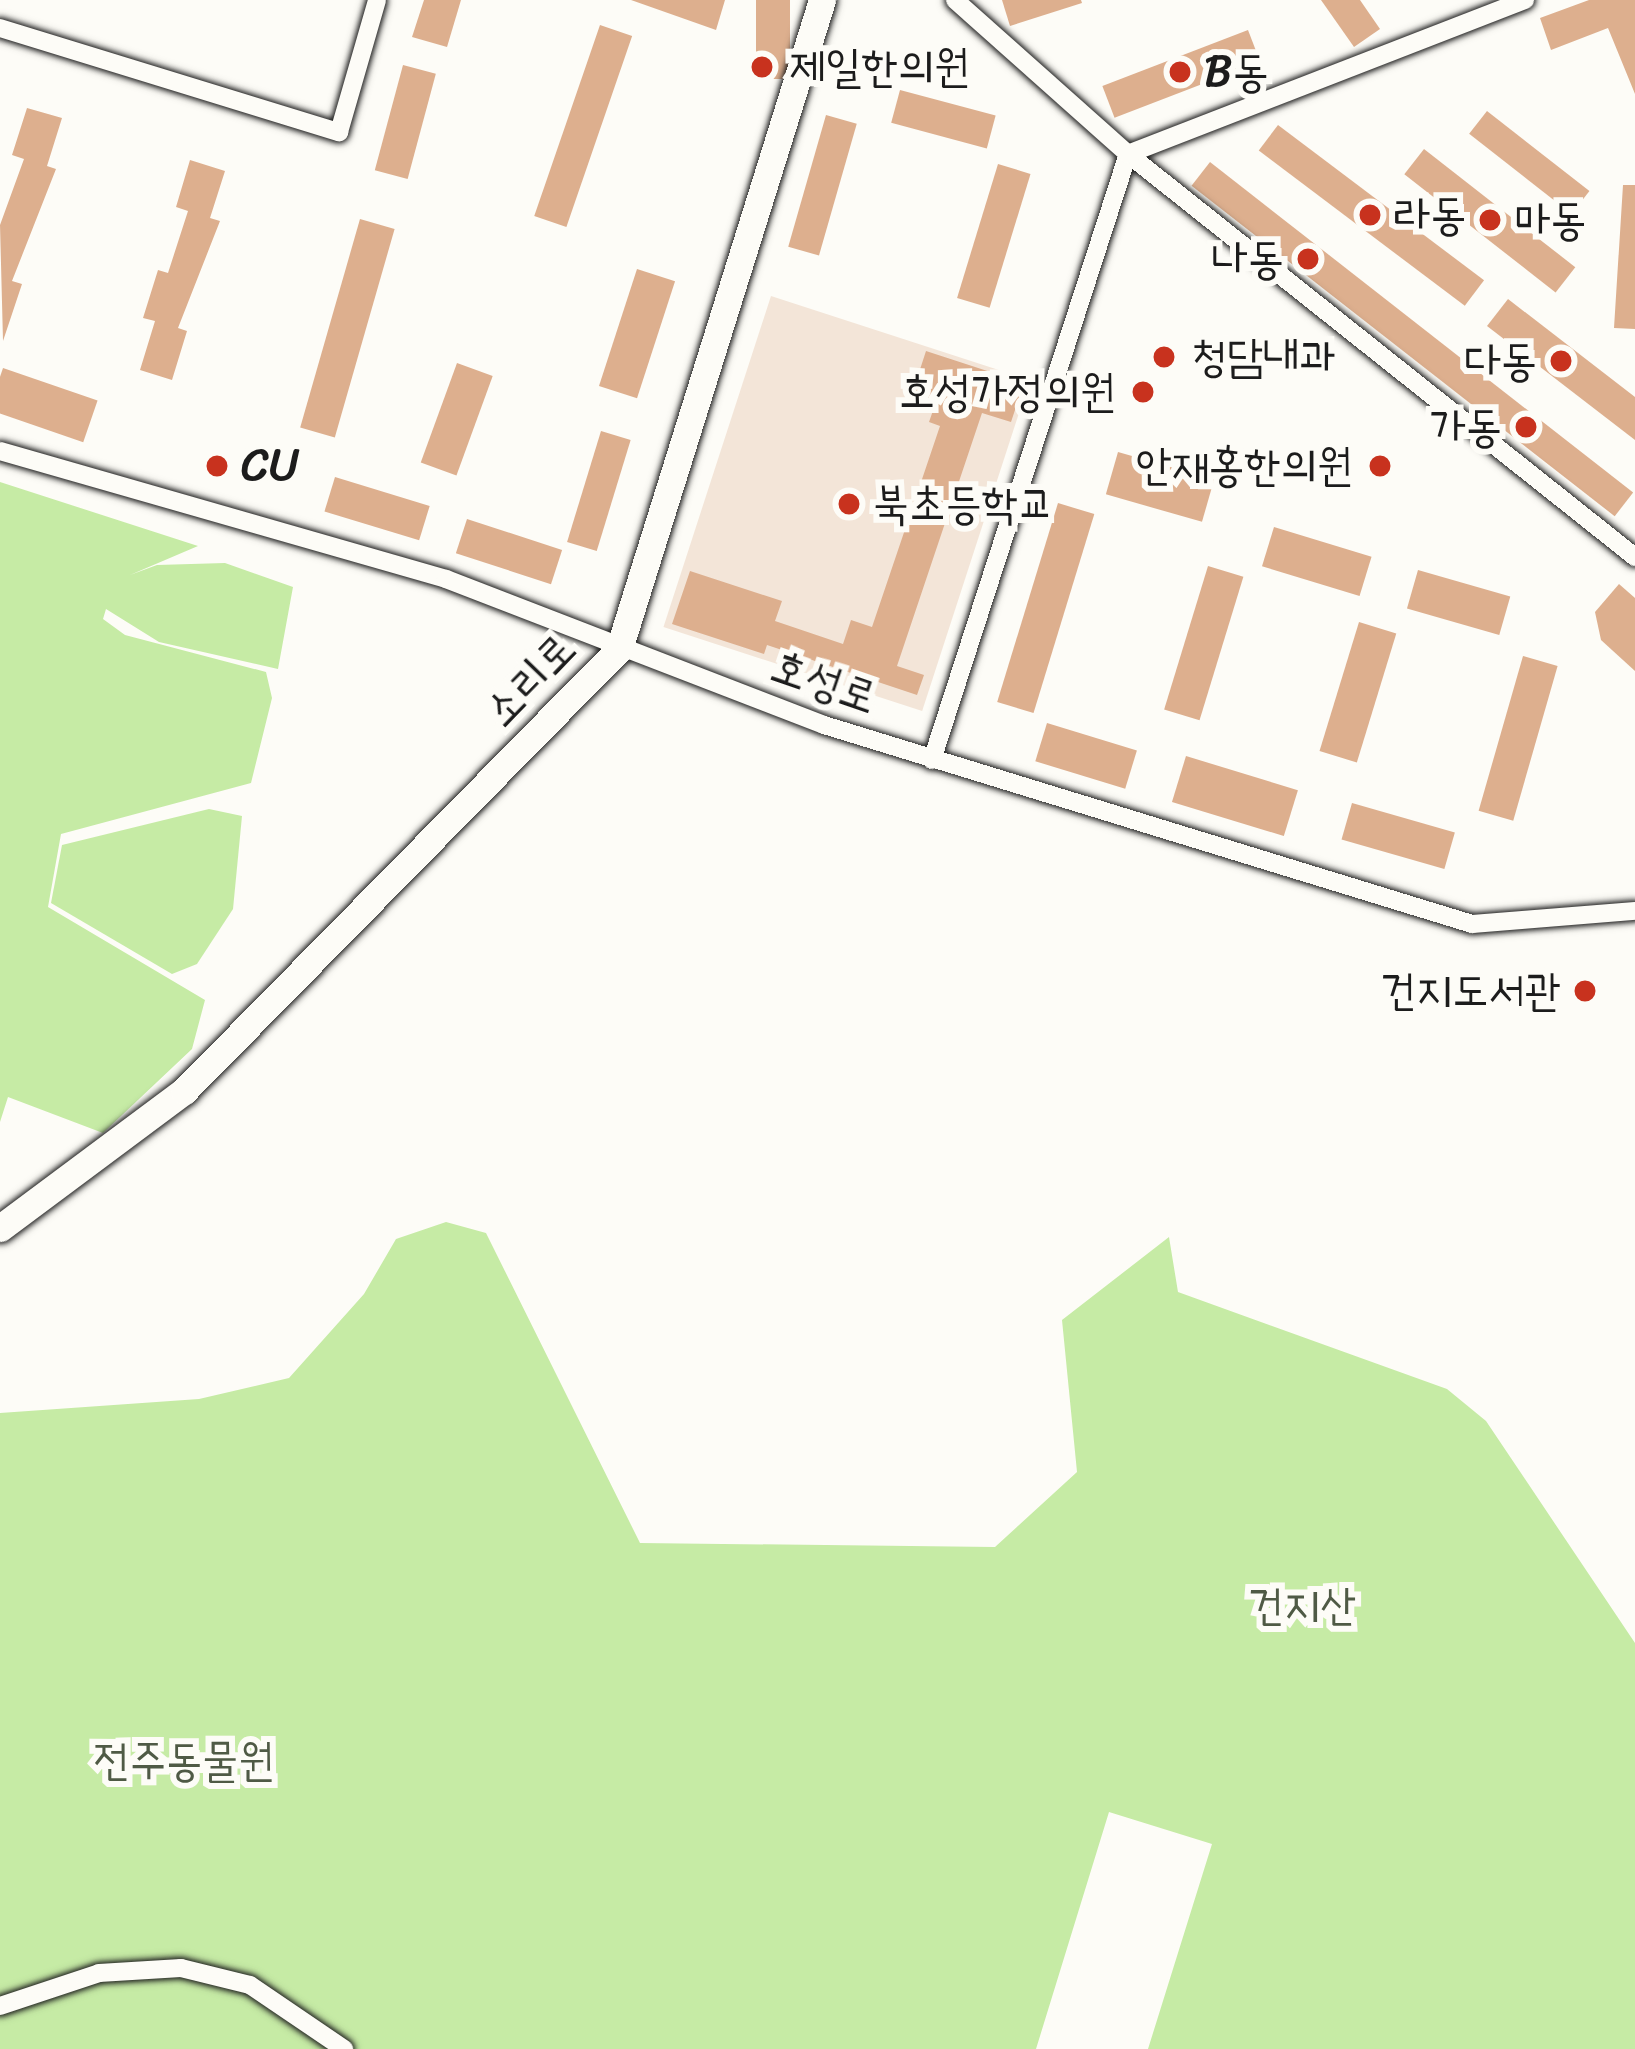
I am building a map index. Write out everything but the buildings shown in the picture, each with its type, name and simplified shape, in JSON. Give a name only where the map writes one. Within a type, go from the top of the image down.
[{"type":"street","points":[[0,28],[339,132],[377,0]]},
{"type":"street","name":"소리로","points":[[0,1228],[184,1091],[619,649],[822,0]]},
{"type":"street","points":[[955,0],[1128,154],[1635,557]]},
{"type":"street","points":[[1128,154],[1525,0]]},
{"type":"street","points":[[932,760],[1128,154]]},
{"type":"street","name":"호성로","points":[[0,452],[446,579],[619,649],[932,760],[1472,924],[1635,911]]},
{"type":"street","points":[[0,2006],[99,1973],[181,1967],[250,1985],[344,2049]]},
{"type":"shaded area","name":"북초등학교","points":[[771,296],[1030,380],[922,711],[663,627]]},
{"type":"green space","points":[[0,482],[198,546],[130,575],[157,565],[225,563],[293,587],[278,669],[159,642],[106,609],[103,619],[125,635],[266,672],[272,698],[251,783],[61,834],[48,907],[205,1000],[192,1049],[103,1133],[8,1097],[0,1122]]},
{"type":"green space","points":[[209,809],[242,816],[233,909],[197,964],[172,974],[51,903],[62,845]]},
{"type":"green space","name":"건지산","points":[[446,1222],[486,1233],[640,1543],[995,1547],[1077,1472],[1062,1320],[1169,1237],[1178,1292],[1447,1389],[1486,1421],[1635,1643],[1635,2049],[1148,2049],[1212,1844],[1109,1812],[1036,2049],[0,2049],[0,1413],[199,1399],[289,1378],[364,1294],[396,1239]]},
{"type":"place","name":"제일한의원","points":[[762,67]]},
{"type":"place","name":"B동","points":[[1180,72]]},
{"type":"place","name":"라동","points":[[1370,215]]},
{"type":"place","name":"마동","points":[[1490,220]]},
{"type":"place","name":"나동","points":[[1308,259]]},
{"type":"place","name":"청담내과","points":[[1164,357]]},
{"type":"place","name":"다동","points":[[1561,361]]},
{"type":"place","name":"호성가정의원","points":[[1143,392]]},
{"type":"place","name":"가동","points":[[1526,427]]},
{"type":"place","name":"CU","points":[[217,466]]},
{"type":"place","name":"안재홍한의원","points":[[1380,466]]},
{"type":"place","name":"북초등학교","points":[[849,504]]},
{"type":"place","name":"건지도서관","points":[[1585,991]]},
{"type":"park label","name":"전주동물원","points":[[184,1761]]}]
